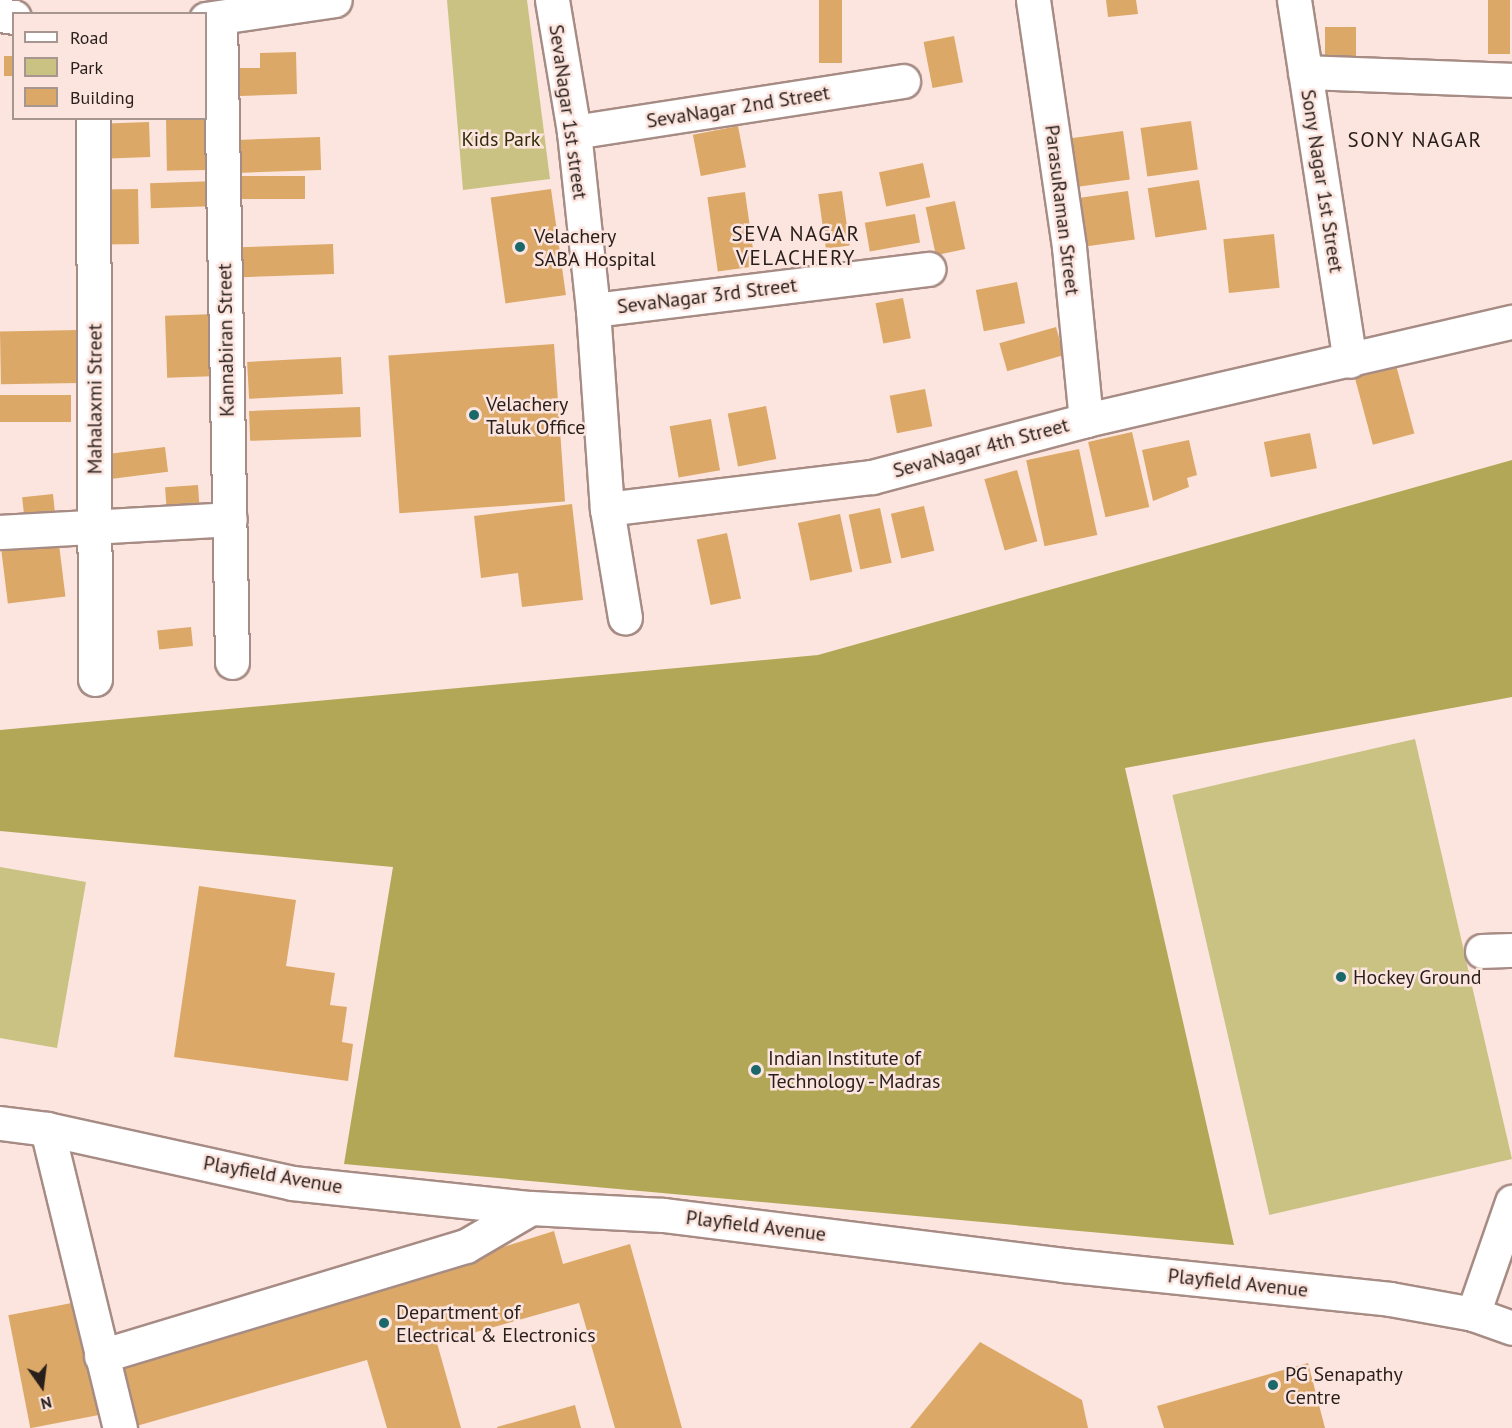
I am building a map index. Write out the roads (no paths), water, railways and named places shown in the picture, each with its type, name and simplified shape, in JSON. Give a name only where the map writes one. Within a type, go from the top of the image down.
[{"type":"street","points":[[213,18],[335,0]]},
{"type":"street","name":"SevaNagar 1st street","points":[[552,0],[574,132],[593,310],[607,509],[625,618]]},
{"type":"street","name":"ParasuRaman Street","points":[[1033,0],[1070,247],[1086,420]]},
{"type":"street","name":"Sony Nagar 1st Street","points":[[1294,0],[1350,361]]},
{"type":"street","name":"Kannabiran Street","points":[[213,18],[230,519],[232,662]]},
{"type":"street","points":[[1305,72],[1512,80]]},
{"type":"street","name":"SevaNagar 2nd Street","points":[[574,132],[903,81]]},
{"type":"street","name":"Mahalaxmi Street","points":[[93,120],[95,679]]},
{"type":"street","name":"SevaNagar 3rd Street","points":[[593,310],[928,268]]},
{"type":"street","name":"SevaNagar 4th Street","points":[[607,509],[872,477],[1086,420],[1512,322]]},
{"type":"street","points":[[0,532],[230,519]]},
{"type":"street","name":"Playfield Avenue","points":[[0,1123],[47,1129],[292,1183],[531,1208],[663,1215],[1063,1265],[1390,1299],[1473,1314],[1512,1328]]},
{"type":"street","points":[[47,1129],[120,1428]]},
{"type":"street","points":[[1473,1314],[1512,1202]]},
{"type":"street","points":[[101,1356],[466,1246],[531,1208]]},
{"type":"place","name":"Velachery SABA Hospital","points":[[520,247]]},
{"type":"place","name":"Velachery Taluk Office","points":[[474,415]]},
{"type":"place","name":"Hockey Ground","points":[[1341,977]]},
{"type":"place","name":"Indian Institute of Technology - Madras","points":[[756,1070]]},
{"type":"place","name":"Department of Electrical & Electronics","points":[[384,1323]]},
{"type":"place","name":"PG Senapathy Centre","points":[[1273,1385]]},
{"type":"district","name":"SONY NAGAR","points":[[1415,140]]},
{"type":"district","name":"SEVA NAGAR VELACHERY","points":[[796,246]]},
{"type":"park label","name":"Kids Park","points":[[501,139]]}]
